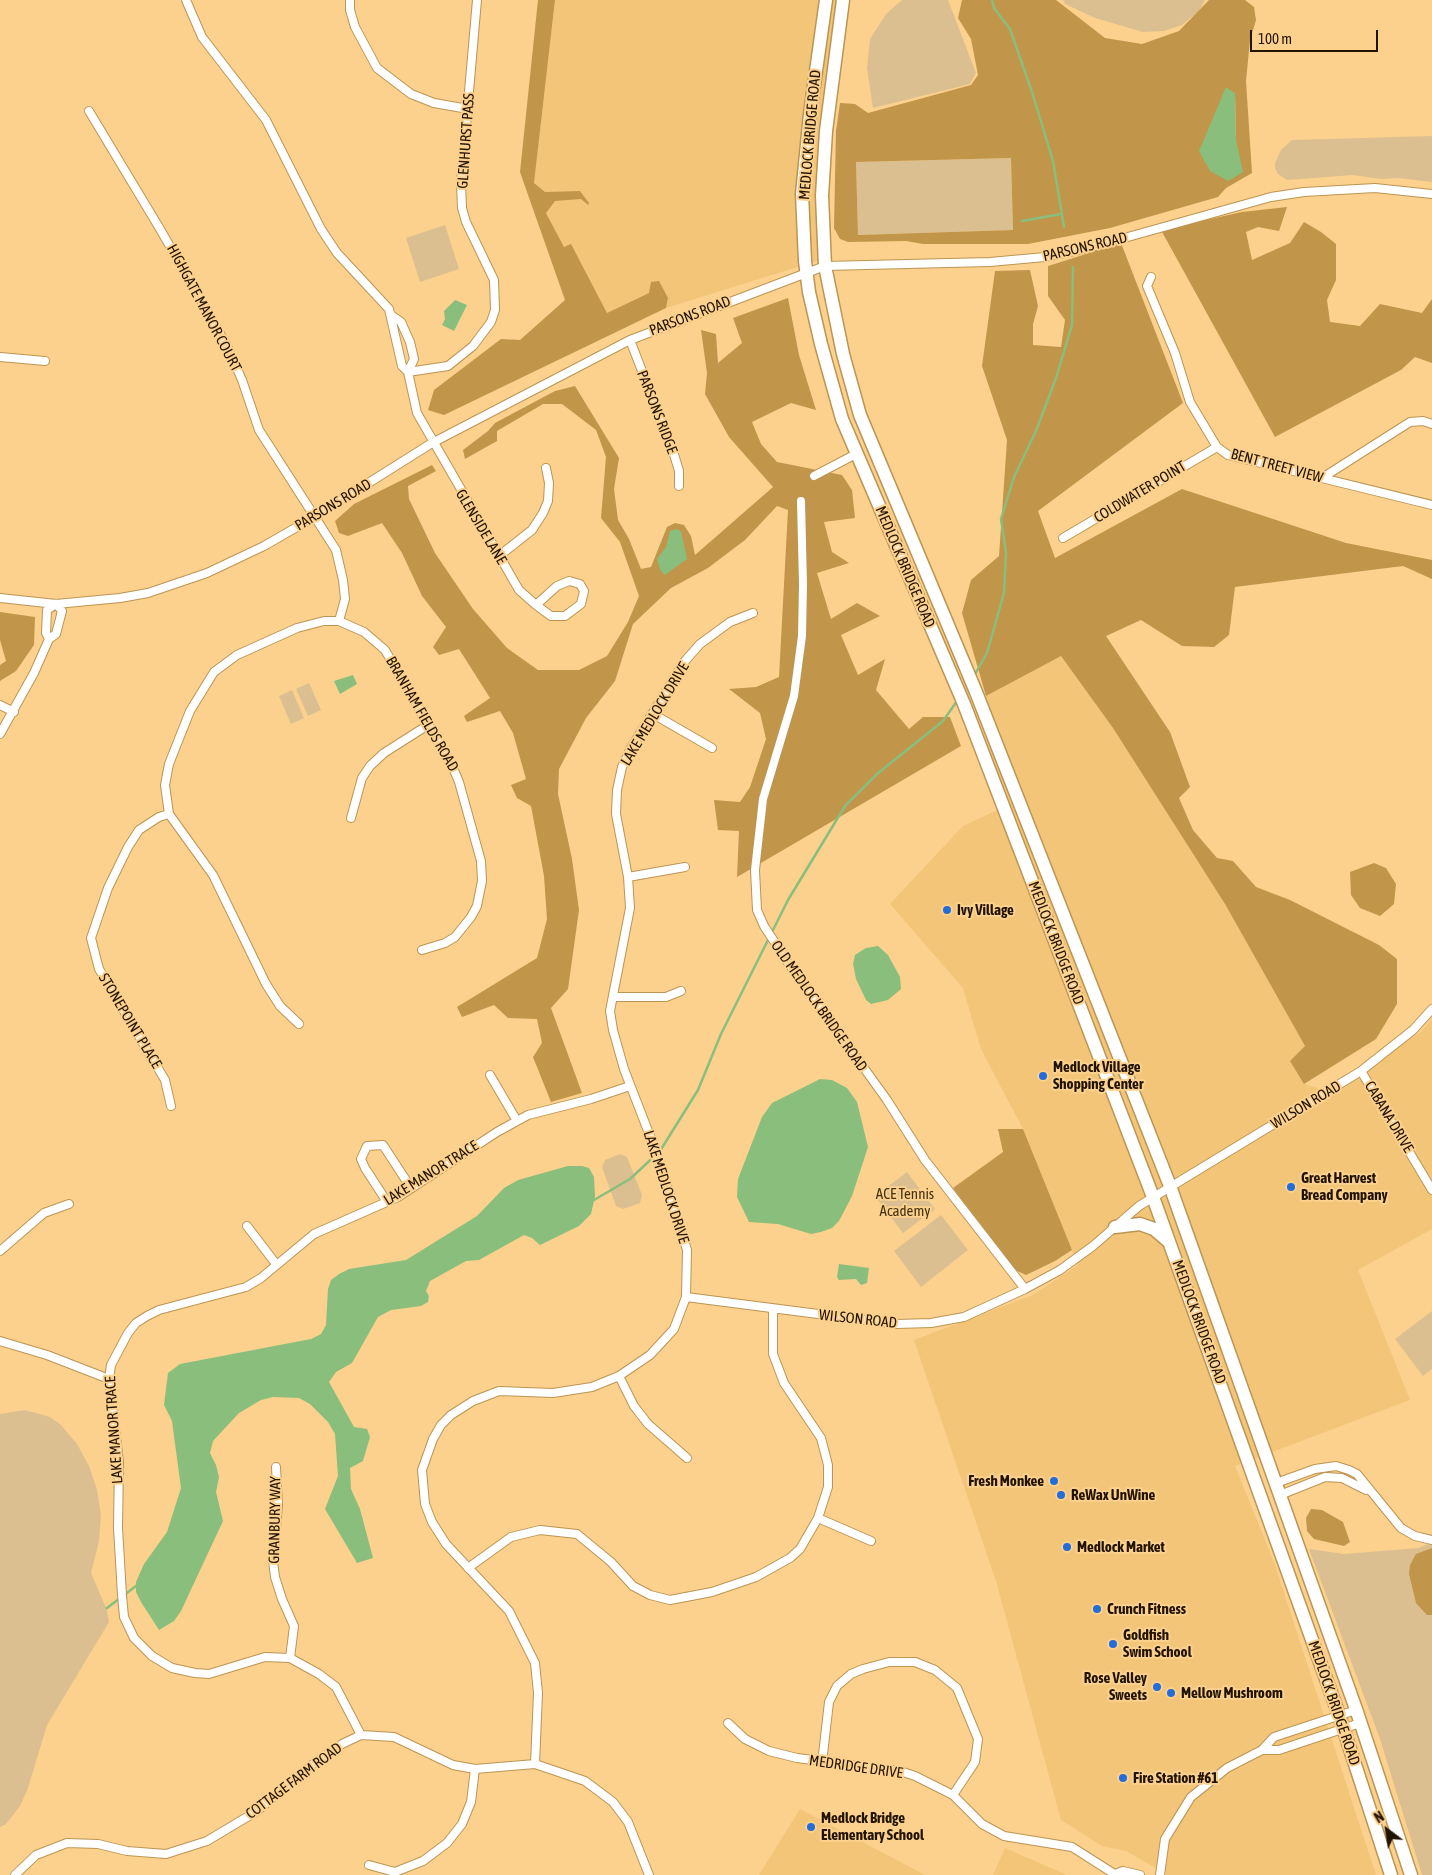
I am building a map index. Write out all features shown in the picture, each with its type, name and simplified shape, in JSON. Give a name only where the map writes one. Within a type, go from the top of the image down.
[{"type":"highway","name":"MEDLOCK BRIDGE ROAD","points":[[826,0],[810,114],[802,194],[806,273],[821,344],[842,419],[964,704],[1170,1242],[1339,1715],[1391,1875]]},
{"type":"highway","name":"MEDLOCK BRIDGE ROAD","points":[[843,0],[826,131],[822,196],[825,266],[842,354],[860,415],[976,692],[1170,1186],[1356,1710],[1411,1875]]},
{"type":"highway","points":[[1115,1227],[1140,1224],[1154,1229],[1170,1242]]},
{"type":"highway","points":[[1215,1367],[1225,1378],[1234,1397],[1260,1474],[1269,1484],[1278,1489]]},
{"type":"highway","points":[[1262,1496],[1273,1505],[1279,1516],[1306,1592],[1312,1605],[1321,1611]]},
{"type":"street","points":[[186,0],[202,37],[266,120],[321,229],[337,253],[389,309],[392,315],[402,366],[408,372],[417,413],[432,443]]},
{"type":"street","points":[[350,0],[350,10],[355,27],[377,68],[412,94],[434,104],[468,109]]},
{"type":"street","name":"GLENHURST PASS","points":[[408,372],[448,366],[473,346],[491,322],[494,310],[494,280],[466,222],[462,208],[461,183],[477,0]]},
{"type":"street","name":"HIGHGATE MANOR COURT","points":[[89,111],[227,346],[242,380],[259,430],[316,516],[336,550],[345,599],[339,620]]},
{"type":"street","name":"PARSONS ROAD","points":[[0,598],[56,604],[120,598],[182,583],[232,562],[316,516],[432,443],[630,340],[825,266],[990,262],[1045,257],[1092,247],[1271,198],[1304,192],[1376,188],[1432,194]]},
{"type":"street","name":"BENT TREET VIEW","points":[[1151,277],[1147,286],[1174,353],[1188,396],[1217,447],[1228,454],[1432,505]]},
{"type":"street","points":[[392,315],[401,322],[410,342],[414,359],[408,372]]},
{"type":"street","name":"PARSONS RIDGE","points":[[630,340],[673,451],[679,472],[679,486]]},
{"type":"street","points":[[0,357],[46,361]]},
{"type":"street","points":[[1322,478],[1410,422],[1423,421],[1432,424]]},
{"type":"street","name":"GLENSIDE LANE","points":[[432,443],[519,590],[536,605],[551,616],[565,616],[581,604],[584,591],[580,584],[569,581],[557,586],[536,605]]},
{"type":"street","name":"COLDWATER POINT","points":[[1063,538],[1217,447]]},
{"type":"street","points":[[814,476],[856,454]]},
{"type":"street","points":[[499,556],[532,530],[542,513],[548,501],[549,483],[546,468]]},
{"type":"street","name":"OLD MEDLOCK BRIDGE ROAD","points":[[801,501],[804,585],[802,636],[794,696],[763,799],[755,870],[757,910],[764,926],[789,964],[887,1100],[926,1160],[1025,1289]]},
{"type":"street","points":[[0,734],[14,712],[49,638],[56,634],[62,611],[56,604],[47,610],[46,633],[49,638]]},
{"type":"street","name":"LAKE MEDLOCK DRIVE","points":[[535,1764],[538,1693],[535,1664],[528,1644],[509,1611],[446,1544],[425,1504],[422,1470],[433,1439],[441,1425],[451,1415],[474,1401],[499,1391],[569,1391],[592,1387],[619,1376],[650,1355],[674,1329],[686,1297],[687,1250],[657,1154],[630,1086],[612,1030],[610,1012],[630,908],[628,877],[616,814],[617,790],[622,767],[685,661],[700,644],[730,622],[753,613]]},
{"type":"street","points":[[299,1024],[280,1006],[266,984],[213,875],[169,814],[165,785],[169,764],[190,711],[214,672],[237,655],[297,628],[324,621],[339,620]]},
{"type":"street","name":"BRANHAM FIELDS ROAD","points":[[339,620],[364,632],[385,650],[451,763],[460,782],[481,861],[482,881],[477,906],[463,928],[445,943],[422,950]]},
{"type":"street","points":[[0,705],[14,712]]},
{"type":"street","points":[[653,714],[712,748]]},
{"type":"street","points":[[351,818],[362,778],[370,766],[384,753],[428,725]]},
{"type":"street","name":"STONEPOINT PLACE","points":[[169,814],[158,817],[139,830],[128,847],[108,888],[91,938],[99,969],[165,1080],[171,1106]]},
{"type":"street","points":[[628,877],[685,867]]},
{"type":"street","points":[[613,997],[666,997],[681,991]]},
{"type":"street","name":"WILSON ROAD","points":[[1170,1186],[1361,1071],[1413,1030],[1432,1009]]},
{"type":"street","name":"CABANA DRIVE","points":[[1361,1071],[1432,1190]]},
{"type":"street","points":[[490,1075],[517,1120]]},
{"type":"street","name":"LAKE MANOR TRACE","points":[[361,1735],[336,1688],[319,1674],[290,1658],[266,1657],[209,1674],[195,1673],[172,1668],[152,1656],[134,1638],[124,1617],[118,1528],[119,1462],[108,1379],[117,1350],[136,1323],[159,1310],[246,1287],[261,1278],[314,1234],[387,1202],[517,1120],[528,1115],[592,1099],[630,1086]]},
{"type":"street","points":[[387,1202],[365,1168],[362,1159],[367,1146],[383,1145],[411,1188]]},
{"type":"street","points":[[1025,1289],[1080,1256],[1153,1197],[1170,1186]]},
{"type":"street","points":[[0,1251],[44,1213],[69,1204]]},
{"type":"street","points":[[247,1226],[276,1264]]},
{"type":"street","name":"WILSON ROAD","points":[[686,1297],[773,1310],[896,1324],[923,1324],[964,1317],[1025,1289]]},
{"type":"street","points":[[468,1568],[511,1537],[540,1530],[577,1534],[611,1562],[633,1586],[650,1595],[670,1600],[712,1592],[756,1577],[790,1558],[800,1549],[818,1518],[828,1487],[828,1465],[821,1438],[784,1383],[773,1354],[773,1310]]},
{"type":"street","points":[[0,1342],[47,1355],[108,1379]]},
{"type":"street","points":[[619,1376],[634,1406],[648,1424],[687,1458]]},
{"type":"street","points":[[1278,1489],[1311,1470],[1336,1466],[1349,1470],[1357,1474],[1370,1493],[1401,1528],[1414,1536],[1432,1540]]},
{"type":"street","name":"GRANBURY WAY","points":[[276,1467],[278,1505],[273,1561],[277,1585],[294,1626],[290,1658]]},
{"type":"street","points":[[1311,1470],[1314,1480]]},
{"type":"street","points":[[1278,1489],[1325,1477],[1342,1478],[1370,1493]]},
{"type":"street","points":[[818,1518],[871,1541]]},
{"type":"street","points":[[822,1762],[829,1702],[837,1686],[862,1669],[889,1662],[915,1662],[935,1670],[957,1688],[978,1739],[975,1762],[953,1795]]},
{"type":"street","points":[[1160,1875],[1165,1839],[1191,1797],[1227,1768],[1262,1750],[1274,1737],[1356,1710]]},
{"type":"street","name":"MEDRIDGE DRIVE","points":[[728,1723],[745,1739],[769,1751],[822,1762],[900,1771],[936,1785],[953,1795],[982,1824],[1004,1836],[1072,1847],[1116,1874],[1123,1871],[1140,1875]]},
{"type":"street","points":[[1262,1750],[1279,1750],[1360,1723]]},
{"type":"street","points":[[361,1735],[394,1737],[453,1765],[475,1768],[535,1764],[585,1781],[614,1802],[628,1822],[649,1875]]},
{"type":"street","name":"COTTAGE FARM ROAD","points":[[15,1875],[36,1855],[67,1843],[98,1844],[127,1851],[166,1854],[207,1841],[257,1811],[313,1764],[342,1744],[361,1735]]},
{"type":"street","points":[[369,1865],[395,1872],[424,1861],[447,1843],[462,1824],[471,1802],[475,1768]]},
{"type":"shaded area","points":[[538,0],[555,0],[534,183],[545,192],[580,191],[589,203],[588,205],[581,199],[555,201],[546,213],[564,247],[571,244],[607,313],[649,293],[651,282],[659,281],[668,298],[666,308],[444,415],[428,410],[434,390],[501,339],[520,340],[565,300],[520,172]]},
{"type":"shaded area","points":[[555,0],[842,0],[820,260],[666,308],[668,298],[649,293],[607,313],[571,245],[564,247],[546,213],[554,201],[581,199],[587,205],[580,191],[544,192],[534,183]]},
{"type":"shaded area","points":[[962,0],[1056,0],[1105,38],[1142,44],[1179,31],[1209,0],[1245,0],[1254,7],[1256,20],[1250,40],[1246,81],[1252,173],[1226,188],[1218,197],[1110,228],[1028,244],[923,244],[906,241],[848,242],[840,239],[834,228],[836,131],[840,103],[855,104],[868,113],[971,85],[978,75],[971,39],[958,18]],"holes":[[[1226,88],[1235,94],[1236,140]],[[1011,158],[1013,230],[858,235],[856,162]]]},
{"type":"shaded area","points":[[1226,87],[1235,94],[1236,140],[1243,172],[1228,181],[1210,171],[1199,151]]},
{"type":"shaded area","points":[[1287,207],[1279,231],[1258,227],[1246,232],[1252,260],[1290,243],[1304,222],[1336,244],[1336,280],[1327,300],[1330,322],[1360,326],[1380,304],[1422,313],[1432,299],[1432,363],[1415,357],[1401,370],[1275,437],[1161,230],[1242,212]]},
{"type":"shaded area","points":[[1121,243],[1183,403],[1038,511],[1055,558],[1182,489],[1346,543],[1432,560],[1432,579],[1403,566],[1235,587],[1229,635],[1214,647],[1182,646],[1141,620],[1106,636],[1170,732],[1190,787],[1179,798],[1193,830],[1217,858],[1233,861],[1256,887],[1290,900],[1379,945],[1397,959],[1397,1004],[1376,1039],[1304,1084],[1290,1061],[1305,1046],[1225,904],[1113,728],[1061,656],[986,696],[962,613],[971,580],[999,556],[1007,440],[982,366],[995,271],[1030,270],[1038,306],[1033,324],[1033,345],[1061,347],[1065,320],[1048,296],[1048,266]]},
{"type":"shaded area","points":[[788,298],[799,355],[816,410],[791,403],[752,422],[761,444],[777,462],[842,475],[852,490],[855,518],[824,522],[832,552],[849,563],[817,573],[831,619],[857,603],[880,616],[841,635],[858,675],[885,659],[876,690],[909,729],[923,717],[950,717],[961,746],[737,877],[739,831],[718,830],[714,800],[740,802],[750,787],[766,739],[760,713],[729,689],[756,687],[779,677],[788,510],[777,506],[745,540],[708,568],[671,588],[633,624],[615,681],[586,718],[559,769],[558,794],[572,859],[579,910],[568,989],[551,1008],[582,1093],[551,1102],[533,1057],[542,1043],[537,1019],[508,1018],[494,1005],[462,1017],[457,1007],[537,958],[547,919],[544,876],[531,806],[517,798],[511,785],[526,779],[513,733],[500,711],[467,722],[464,716],[490,698],[459,649],[439,655],[433,647],[446,627],[422,596],[402,553],[382,523],[348,536],[339,533],[335,521],[354,504],[432,465],[436,471],[408,486],[409,499],[435,553],[473,609],[507,648],[538,670],[579,670],[607,656],[628,622],[639,596],[620,542],[601,518],[606,457],[596,430],[562,404],[543,404],[497,431],[497,441],[465,459],[463,450],[488,431],[495,423],[555,391],[575,386],[619,458],[614,489],[618,520],[629,539],[641,569],[651,567],[667,527],[675,523],[684,525],[691,536],[695,555],[773,487],[729,437],[705,394],[707,373],[701,330],[716,334],[718,363],[742,343],[733,318]]},
{"type":"shaded area","points":[[455,300],[467,305],[454,331],[442,325],[445,319],[444,311]]},
{"type":"shaded area","points":[[676,529],[681,531],[687,559],[665,575],[660,570],[657,559],[666,547],[670,531]]},
{"type":"shaded area","points":[[0,612],[35,617],[34,645],[16,671],[0,681],[0,665],[6,661],[0,640]]},
{"type":"shaded area","points":[[1060,655],[1113,728],[1225,904],[1305,1046],[1304,1084],[1334,1093],[1369,1064],[1421,1032],[1432,1019],[1432,1229],[1358,1270],[1410,1400],[1235,1466],[1274,1562],[1376,1875],[1168,1875],[1126,1851],[1102,1846],[1061,1820],[996,1581],[914,1340],[1033,1295],[1078,1265],[1023,1129],[981,1049],[963,988],[890,904],[963,826],[1008,805],[974,703]]},
{"type":"shaded area","points":[[353,675],[357,684],[340,694],[334,681]]},
{"type":"shaded area","points":[[1374,863],[1386,868],[1396,884],[1394,904],[1380,916],[1360,908],[1351,895],[1350,872]]},
{"type":"shaded area","points":[[878,946],[888,955],[900,977],[901,989],[888,1000],[871,1004],[866,1000],[856,979],[853,964],[855,955],[866,948]]},
{"type":"shaded area","points":[[820,1079],[832,1080],[847,1088],[857,1102],[868,1147],[852,1196],[839,1221],[832,1228],[821,1232],[811,1234],[778,1224],[749,1222],[737,1197],[738,1179],[762,1117],[772,1103]]},
{"type":"shaded area","points":[[998,1129],[1023,1129],[1072,1250],[1055,1261],[1026,1275],[1015,1270],[953,1188],[1003,1152]]},
{"type":"shaded area","points":[[568,1166],[589,1168],[594,1177],[595,1196],[591,1214],[579,1226],[540,1245],[532,1238],[524,1235],[479,1260],[466,1261],[430,1281],[426,1291],[429,1296],[428,1302],[421,1306],[391,1310],[378,1317],[352,1363],[336,1372],[329,1382],[354,1427],[367,1429],[370,1437],[363,1461],[350,1468],[351,1489],[360,1509],[373,1558],[357,1563],[325,1509],[338,1476],[335,1434],[328,1422],[310,1404],[299,1398],[273,1397],[261,1400],[239,1413],[213,1441],[210,1453],[219,1477],[216,1492],[223,1521],[181,1611],[174,1621],[159,1630],[136,1592],[136,1582],[144,1564],[167,1532],[181,1488],[172,1421],[164,1405],[168,1373],[180,1364],[311,1339],[321,1334],[326,1325],[328,1289],[331,1280],[339,1274],[349,1269],[406,1260],[477,1216],[504,1188],[518,1180]]},
{"type":"shaded area","points":[[839,1264],[869,1268],[867,1283],[861,1285],[856,1279],[839,1280],[837,1277]]},
{"type":"shaded area","points":[[1311,1509],[1322,1510],[1343,1522],[1350,1542],[1344,1546],[1314,1539],[1307,1531],[1306,1518]]},
{"type":"shaded area","points":[[1432,1548],[1432,1615],[1427,1615],[1416,1603],[1409,1574],[1410,1565],[1416,1554]]},
{"type":"shaded area","name":"Medlock Bridge Elementary School","points":[[800,1809],[925,1875],[759,1875]]},
{"type":"shaded area","points":[[1005,1848],[1067,1875],[993,1875]]},
{"type":"green space","points":[[902,0],[948,0],[976,73],[970,84],[873,108],[867,68],[870,39],[886,14]]},
{"type":"green space","points":[[1063,0],[1205,0],[1199,11],[1182,25],[1164,31],[1143,32],[1095,18],[1065,4]]},
{"type":"green space","points":[[1432,136],[1432,182],[1353,175],[1287,180],[1278,174],[1275,168],[1275,163],[1281,150],[1292,140]]},
{"type":"green space","points":[[1011,158],[1013,230],[858,235],[856,162]]},
{"type":"green space","points":[[445,225],[459,269],[420,282],[406,238]]},
{"type":"green space","points":[[309,683],[321,710],[308,716],[296,689]]},
{"type":"green space","points":[[292,690],[304,718],[291,724],[279,696]]},
{"type":"green space","points":[[620,1154],[627,1157],[642,1195],[640,1203],[623,1209],[616,1206],[602,1167],[605,1160]]},
{"type":"green space","name":"ACE Tennis Academy","points":[[907,1172],[935,1209],[903,1233],[875,1196]]},
{"type":"green space","points":[[941,1215],[968,1250],[921,1287],[894,1251]]},
{"type":"green space","points":[[1432,1311],[1432,1369],[1423,1376],[1395,1339]]},
{"type":"green space","points":[[25,1410],[50,1417],[60,1424],[77,1444],[89,1466],[97,1490],[101,1515],[99,1541],[91,1573],[107,1610],[109,1622],[47,1725],[28,1788],[20,1806],[6,1824],[0,1827],[0,1414]]},
{"type":"green space","points":[[1432,1542],[1432,1875],[1422,1875],[1380,1739],[1309,1549],[1344,1554],[1419,1548]]},
{"type":"waterway","points":[[992,0],[994,8],[1010,29],[1032,92],[1053,161],[1064,227]]},
{"type":"waterway","points":[[1022,221],[1061,214]]},
{"type":"waterway","points":[[974,676],[987,653],[1004,593],[1006,553],[1001,519],[1014,477],[1036,431],[1056,378],[1072,325],[1073,267]]},
{"type":"waterway","points":[[594,1200],[630,1179],[660,1151],[698,1090],[721,1034],[788,900],[845,806],[877,774],[943,721],[957,701]]},
{"type":"waterway","points":[[107,1608],[136,1586]]},
{"type":"place","name":"Ivy Village","points":[[947,910]]},
{"type":"place","name":"Medlock Village Shopping Center","points":[[1043,1076]]},
{"type":"place","name":"Great Harvest Bread Company","points":[[1291,1187]]},
{"type":"place","name":"Fresh Monkee","points":[[1054,1481]]},
{"type":"place","name":"ReWax UnWine","points":[[1061,1495]]},
{"type":"place","name":"Medlock Market","points":[[1067,1547]]},
{"type":"place","name":"Crunch Fitness","points":[[1097,1609]]},
{"type":"place","name":"Goldfish Swim School","points":[[1113,1644]]},
{"type":"place","name":"Rose Valley Sweets","points":[[1157,1687]]},
{"type":"place","name":"Mellow Mushroom","points":[[1171,1693]]},
{"type":"place","name":"Fire Station #61","points":[[1123,1778]]},
{"type":"place","name":"Medlock Bridge Elementary School","points":[[811,1827]]}]
